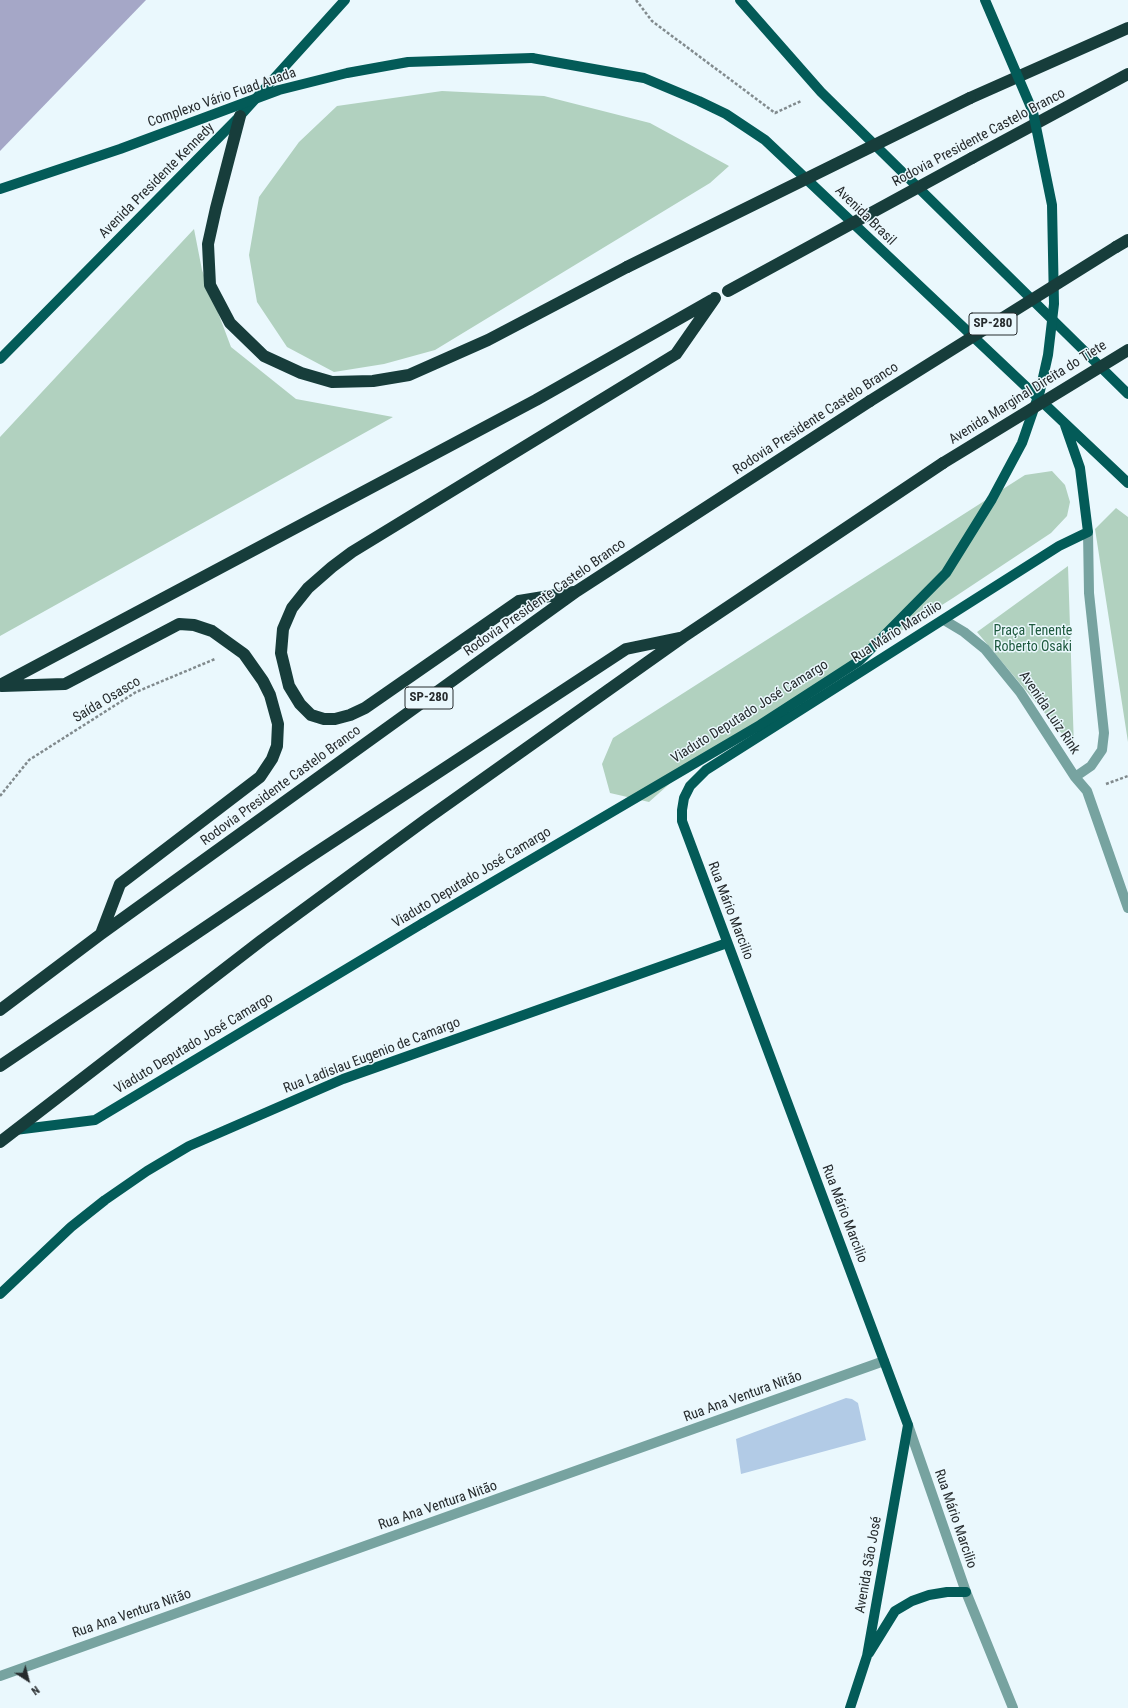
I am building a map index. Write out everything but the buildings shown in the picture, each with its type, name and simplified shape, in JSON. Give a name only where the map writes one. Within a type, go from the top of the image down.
[{"type":"highway","points":[[240,116],[208,244],[210,285],[230,322],[264,356],[301,373],[332,382],[373,381],[409,375],[488,340],[627,267],[970,98],[1128,28]]},
{"type":"highway","name":"Rodovia Presidente Castelo Branco","points":[[0,685],[529,403],[715,298],[1128,74]]},
{"type":"highway","name":"Rodovia Presidente Castelo Branco","points":[[0,1010],[101,934],[577,591],[870,401],[1128,240]]},
{"type":"highway","points":[[577,591],[519,601],[365,708],[335,720],[324,719],[311,715],[300,704],[289,686],[282,653],[283,629],[292,608],[308,588],[352,552],[676,354],[715,298]]},
{"type":"highway","name":"Avenida Marginal Direita do Tiete","points":[[0,1142],[262,940],[428,818],[683,637],[944,463],[1128,350]]},
{"type":"highway","points":[[0,685],[65,684],[179,624],[194,625],[212,631],[244,654],[263,681],[274,706],[278,724],[277,746],[272,759],[260,777],[120,884],[101,934]]},
{"type":"highway","points":[[0,1066],[626,648],[683,637]]},
{"type":"main road","name":"Avenida Presidente Kennedy","points":[[0,359],[240,116],[345,0]]},
{"type":"main road","points":[[740,0],[821,92],[1128,394]]},
{"type":"main road","name":"Viaduto Deputado José Camargo","points":[[15,1130],[96,1120],[430,919],[760,724],[860,661],[946,573],[992,499],[1022,443],[1040,391],[1048,355],[1054,304],[1052,205],[1034,112],[985,0]]},
{"type":"main road","name":"Complexo Vário Fuad Auada","points":[[0,189],[120,150],[280,90],[347,73],[408,62],[532,58]]},
{"type":"main road","name":"Avenida Brasil","points":[[532,58],[644,78],[726,114],[765,140],[1128,483]]},
{"type":"main road","points":[[1065,425],[1080,468],[1088,532]]},
{"type":"main road","name":"Rua Mário Marcilio","points":[[908,1425],[682,821],[684,798],[690,786],[706,770],[732,752],[944,620],[1059,546],[1088,532]]},
{"type":"main road","name":"Rua Ladislau Eugenio de Camargo","points":[[0,1294],[71,1227],[105,1200],[147,1170],[189,1146],[343,1079],[727,943]]},
{"type":"main road","name":"Avenida São José","points":[[850,1708],[867,1656],[908,1425]]},
{"type":"main road","points":[[867,1656],[895,1610],[912,1601],[929,1595],[947,1592],[966,1592]]},
{"type":"street","name":"Avenida Luiz Rink","points":[[1075,776],[1091,766],[1102,750],[1104,732],[1089,593],[1088,532]]},
{"type":"street","name":"Avenida Luiz Rink","points":[[944,620],[964,632],[985,649],[1020,692],[1075,776],[1087,791],[1128,908]]},
{"type":"street","name":"Rua Ana Ventura Nitão","points":[[0,1676],[884,1361]]},
{"type":"street","name":"Rua Mário Marcilio","points":[[908,1425],[966,1592],[1013,1708]]},
{"type":"path","points":[[636,0],[652,21],[776,113],[821,92]]},
{"type":"path","name":"Saída Osasco","points":[[0,796],[29,760],[136,692],[223,655],[244,654]]},
{"type":"green space","points":[[442,91],[544,96],[650,123],[729,166],[710,183],[435,350],[384,364],[334,372],[287,347],[257,302],[249,255],[259,197],[299,142],[337,106]]},
{"type":"green space","points":[[194,229],[202,270],[231,347],[296,399],[393,417],[0,636],[0,437]]},
{"type":"green space","points":[[1052,471],[1065,485],[1070,502],[1067,516],[1051,533],[953,598],[693,763],[649,802],[610,793],[602,764],[613,738],[1025,475]]},
{"type":"green space","points":[[1116,508],[1128,517],[1128,742],[1095,529]]},
{"type":"green space","name":"Praça Tenente Roberto Osaki","points":[[1068,566],[1074,748],[977,632]]},
{"type":"water","points":[[0,0],[146,0],[0,151]]}]
